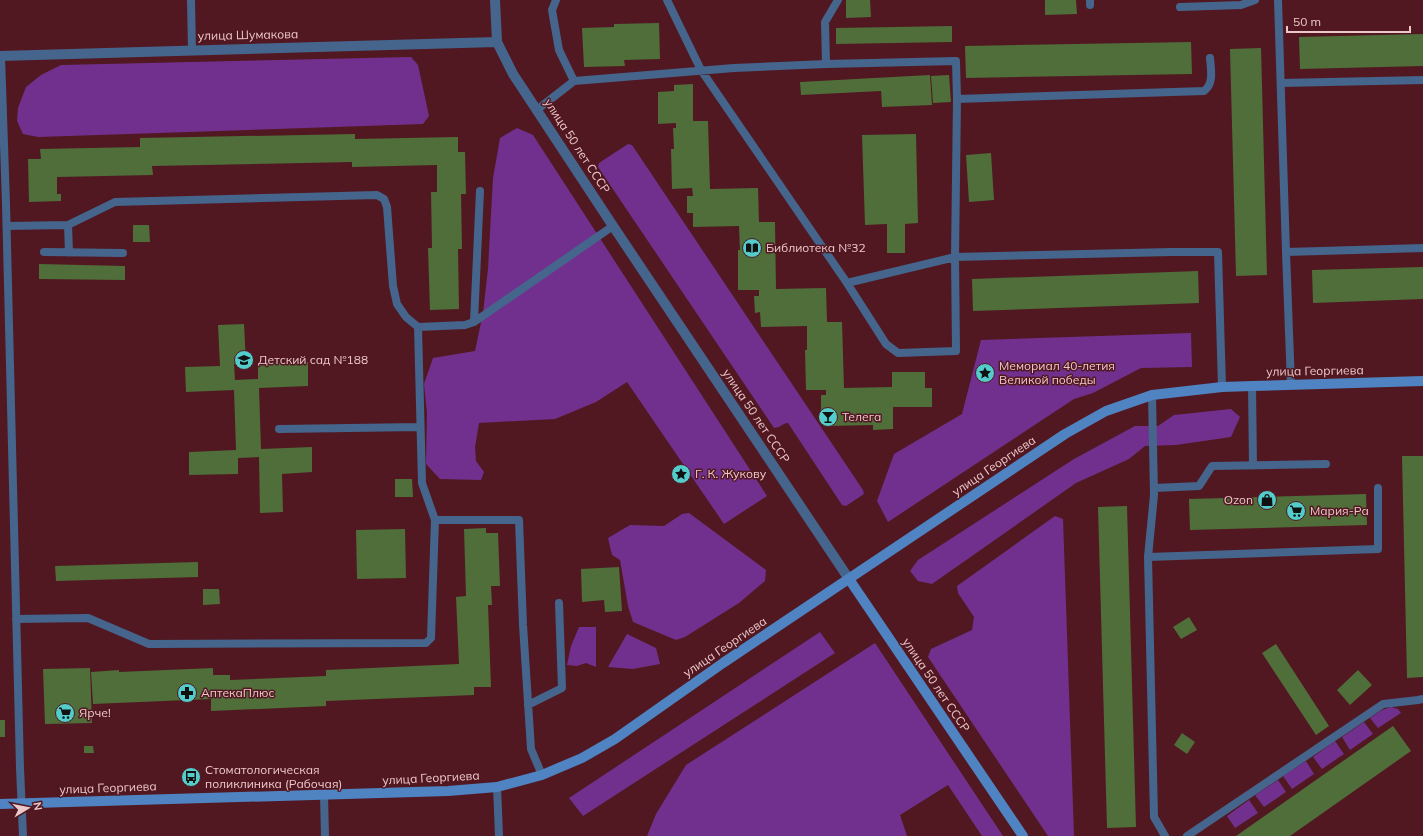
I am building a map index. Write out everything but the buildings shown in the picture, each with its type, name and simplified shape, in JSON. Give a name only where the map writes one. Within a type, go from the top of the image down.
[{"type":"street","name":"улица 50 лет СССР","points":[[495,0],[497,42],[514,74],[613,226],[1023,836]]},
{"type":"street","name":"улица Шумакова","points":[[0,56],[497,42]]},
{"type":"street","name":"улица Георгиева","points":[[0,804],[448,791],[497,787],[542,775],[582,758],[615,739],[723,663],[849,578],[1065,434],[1106,411],[1152,395],[1222,387],[1423,381]]},
{"type":"lane","points":[[191,0],[192,50]]},
{"type":"lane","points":[[556,0],[552,10],[559,50],[574,81]]},
{"type":"lane","points":[[538,109],[574,81],[701,70],[826,64],[956,61],[956,351],[898,353],[886,344],[847,283],[701,70],[667,0]]},
{"type":"lane","points":[[826,64],[825,22],[838,0]]},
{"type":"lane","points":[[1180,7],[1241,6],[1255,0]]},
{"type":"lane","points":[[1278,0],[1291,385]]},
{"type":"lane","points":[[0,56],[7,226],[16,619],[23,836]]},
{"type":"lane","points":[[957,99],[1204,91],[1211,83],[1210,58]]},
{"type":"lane","points":[[1281,83],[1423,80]]},
{"type":"lane","points":[[474,322],[480,192]]},
{"type":"lane","points":[[7,226],[68,225],[115,202],[377,195],[384,199],[387,207],[393,286],[397,304],[406,317],[418,328],[465,326],[474,322],[613,226]]},
{"type":"lane","points":[[68,225],[69,253]]},
{"type":"lane","points":[[1286,252],[1423,248]]},
{"type":"lane","points":[[44,252],[123,253]]},
{"type":"lane","points":[[847,283],[955,257],[1218,252],[1222,387]]},
{"type":"lane","points":[[16,619],[88,618],[149,644],[426,643],[431,638],[435,520],[422,484],[418,328]]},
{"type":"lane","points":[[1252,386],[1253,466]]},
{"type":"lane","points":[[1152,395],[1154,488],[1148,557],[1154,817],[1165,836]]},
{"type":"lane","points":[[279,429],[420,427]]},
{"type":"lane","points":[[1154,488],[1199,486],[1212,466],[1326,464]]},
{"type":"lane","points":[[1148,557],[1378,549],[1378,488]]},
{"type":"lane","points":[[435,520],[519,520],[531,749],[542,775]]},
{"type":"lane","points":[[528,705],[562,688],[559,603]]},
{"type":"lane","points":[[1187,836],[1383,704],[1418,700],[1423,698]]},
{"type":"lane","points":[[497,787],[499,836]]},
{"type":"lane","points":[[324,795],[325,836]]},
{"type":"shaded area","points":[[411,57],[418,65],[429,116],[423,124],[38,137],[23,134],[17,121],[18,108],[26,87],[41,75],[61,65]]},
{"type":"shaded area","points":[[517,128],[533,135],[767,496],[724,524],[627,382],[596,402],[555,419],[479,423],[475,447],[476,461],[484,472],[481,480],[440,479],[426,464],[427,413],[424,384],[433,358],[475,351],[483,313],[488,269],[493,178],[500,138]]},
{"type":"shaded area","points":[[628,144],[632,145],[863,490],[864,494],[846,506],[842,505],[788,423],[774,428],[598,167],[599,163]]},
{"type":"shaded area","points":[[1191,333],[1192,367],[1141,368],[1093,393],[1074,399],[888,522],[877,501],[894,454],[962,414],[981,340]]},
{"type":"shaded area","points":[[1231,409],[1240,417],[1231,437],[1176,445],[1145,446],[1129,459],[1076,483],[932,584],[918,581],[910,571],[918,560],[1074,459],[1135,426],[1158,426],[1174,415]]},
{"type":"shaded area","points":[[689,513],[766,570],[765,581],[739,603],[685,637],[676,640],[633,622],[628,606],[620,560],[612,555],[608,538],[630,525],[664,526],[682,514]]},
{"type":"shaded area","points":[[1055,516],[1063,519],[1074,836],[1048,836],[928,657],[931,649],[972,630],[974,617],[958,593],[957,586]]},
{"type":"shaded area","points":[[579,627],[596,627],[596,667],[586,663],[577,666],[567,665],[571,646]]},
{"type":"shaded area","points":[[820,632],[835,653],[583,816],[569,798]]},
{"type":"shaded area","points":[[627,634],[656,648],[660,664],[633,669],[608,667]]},
{"type":"shaded area","points":[[875,643],[1003,836],[982,836],[948,785],[900,815],[907,836],[647,836],[656,814],[686,765]]},
{"type":"shaded area","points":[[1391,707],[1398,709],[1401,713],[1378,728],[1370,718],[1382,710]]},
{"type":"shaded area","points":[[1364,722],[1373,734],[1350,750],[1342,737]]},
{"type":"shaded area","points":[[1335,741],[1344,754],[1322,769],[1313,757]]},
{"type":"shaded area","points":[[1306,761],[1314,774],[1292,789],[1283,776]]},
{"type":"shaded area","points":[[1278,780],[1286,792],[1264,807],[1255,795]]},
{"type":"shaded area","points":[[1249,800],[1258,813],[1235,828],[1227,816]]},
{"type":"place","name":"Библиотека №32","points":[[752,248]]},
{"type":"place","name":"Детский сад №188","points":[[244,360]]},
{"type":"place","name":"Мемориал 40-летия Великой победы","points":[[985,373]]},
{"type":"place","name":"Телега","points":[[828,417]]},
{"type":"place","name":"Г. К. Жукову","points":[[681,474]]},
{"type":"place","name":"Ozon","points":[[1267,500]]},
{"type":"place","name":"Мария-Ра","points":[[1296,511]]},
{"type":"place","name":"АптекаПлюс","points":[[187,693]]},
{"type":"place","name":"Ярче!","points":[[65,713]]},
{"type":"place","name":"Стоматологическая поликлиника (Рабочая)","points":[[191,777]]}]
